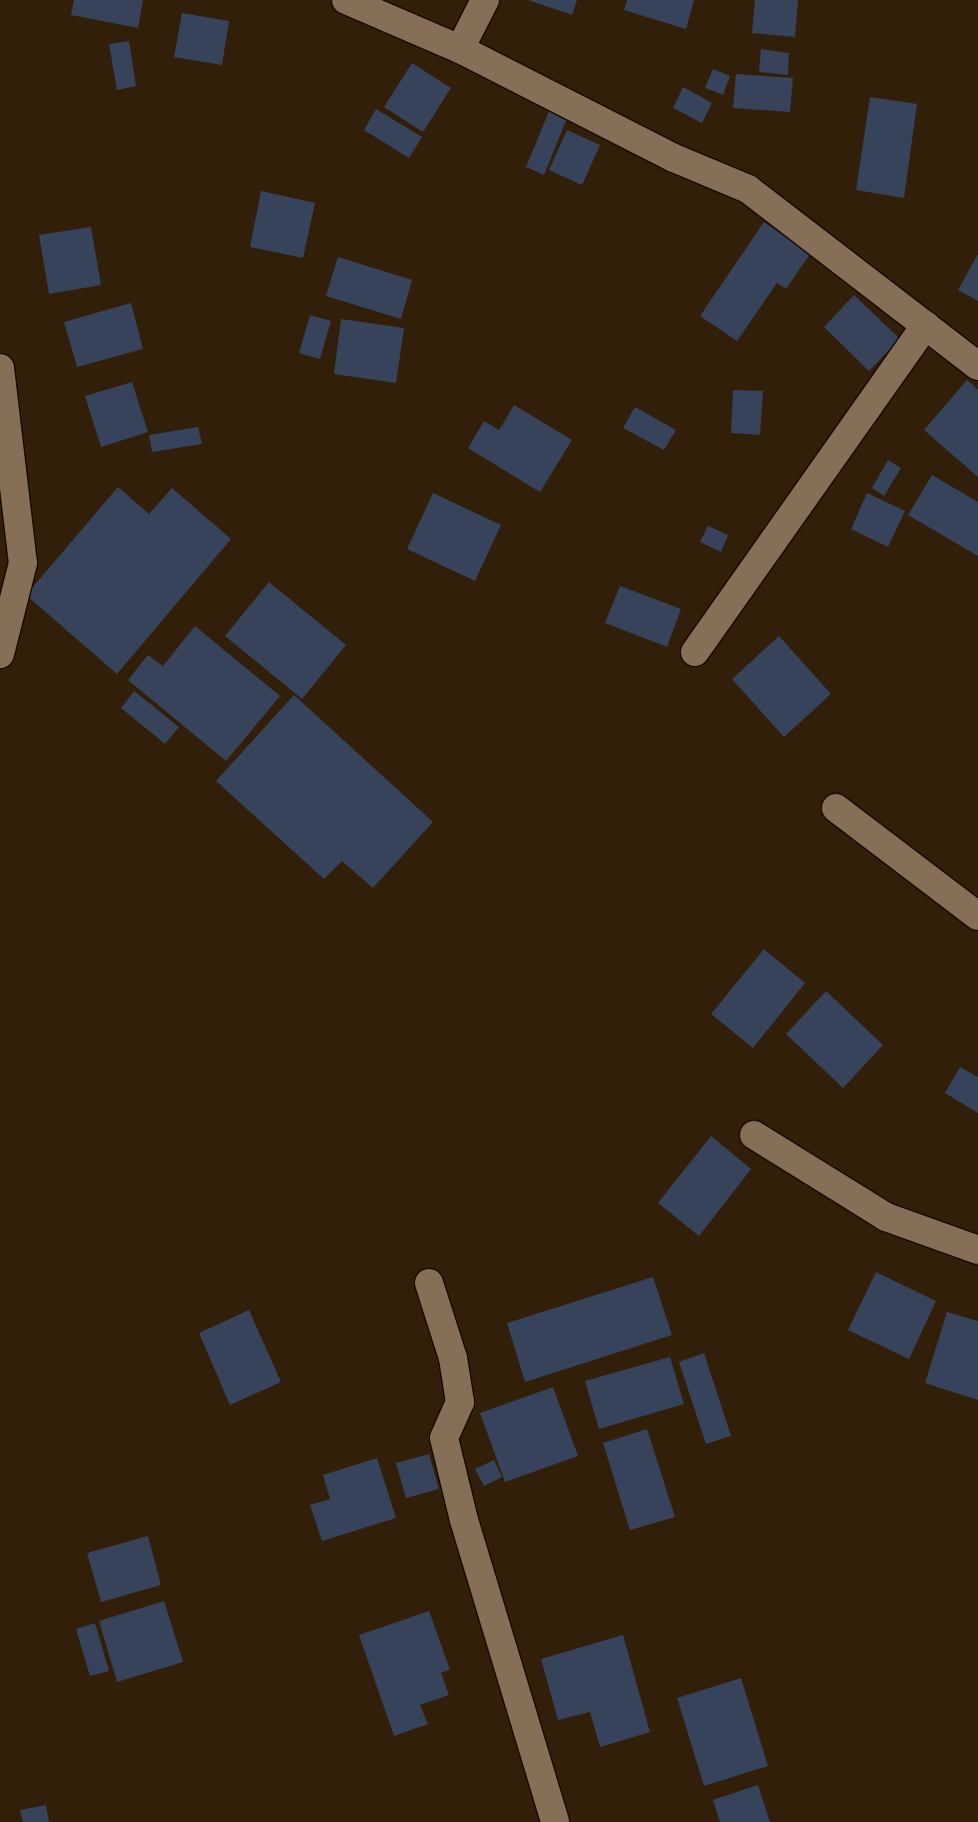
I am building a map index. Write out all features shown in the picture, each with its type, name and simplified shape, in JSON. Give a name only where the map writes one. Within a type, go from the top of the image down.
[{"type":"street","points":[[346,0],[460,49],[674,158],[748,189],[978,366]]},
{"type":"street","points":[[460,49],[484,0]]},
{"type":"street","points":[[695,652],[926,325]]},
{"type":"street","points":[[0,368],[23,563],[0,654]]},
{"type":"street","points":[[836,808],[978,916]]},
{"type":"street","points":[[754,1135],[886,1217],[978,1250]]},
{"type":"street","points":[[429,1283],[453,1358],[460,1402],[444,1438],[464,1520],[555,1822]]},
{"type":"building","points":[[74,0],[143,0],[138,28],[71,15]]},
{"type":"building","points":[[528,0],[577,0],[572,15]]},
{"type":"building","points":[[627,0],[694,0],[686,29],[624,10]]},
{"type":"building","points":[[755,0],[798,0],[795,37],[752,33]]},
{"type":"building","points":[[182,13],[229,21],[222,65],[174,57]]},
{"type":"building","points":[[129,41],[136,86],[117,90],[109,44]]},
{"type":"building","points":[[761,49],[789,53],[788,75],[759,72]]},
{"type":"building","points":[[412,63],[451,88],[423,132],[384,107]]},
{"type":"building","points":[[713,69],[730,76],[723,95],[705,88]]},
{"type":"building","points":[[736,74],[793,78],[790,112],[733,108]]},
{"type":"building","points":[[683,87],[712,103],[702,123],[673,108]]},
{"type":"building","points":[[870,97],[917,104],[904,198],[856,190]]},
{"type":"building","points":[[552,104],[570,111],[544,175],[526,167]]},
{"type":"building","points":[[376,109],[422,137],[409,158],[364,130]]},
{"type":"building","points":[[567,130],[600,145],[582,185],[549,170]]},
{"type":"building","points":[[261,191],[315,203],[303,258],[250,247]]},
{"type":"building","points":[[764,222],[810,254],[786,289],[777,283],[737,341],[700,316]]},
{"type":"building","points":[[91,227],[101,285],[49,294],[39,235]]},
{"type":"building","points":[[978,254],[978,301],[958,290]]},
{"type":"building","points":[[338,257],[412,280],[401,319],[326,296]]},
{"type":"building","points":[[854,295],[900,339],[869,371],[824,327]]},
{"type":"building","points":[[131,303],[143,349],[77,367],[64,322]]},
{"type":"building","points":[[310,315],[331,321],[320,359],[299,353]]},
{"type":"building","points":[[341,319],[404,328],[396,383],[334,374]]},
{"type":"building","points":[[967,380],[978,390],[978,477],[924,430]]},
{"type":"building","points":[[132,382],[148,432],[101,447],[85,396]]},
{"type":"building","points":[[733,390],[763,391],[760,435],[731,433]]},
{"type":"building","points":[[514,405],[572,440],[540,492],[468,448],[484,421],[499,430]]},
{"type":"building","points":[[635,407],[676,430],[664,450],[623,428]]},
{"type":"building","points":[[198,427],[202,444],[152,452],[149,435]]},
{"type":"building","points":[[888,460],[901,468],[884,496],[872,488]]},
{"type":"building","points":[[932,475],[978,502],[978,556],[908,515]]},
{"type":"building","points":[[118,487],[149,514],[172,488],[231,539],[117,674],[26,595]]},
{"type":"building","points":[[433,493],[501,525],[475,581],[407,549]]},
{"type":"building","points":[[867,493],[905,511],[888,547],[851,529]]},
{"type":"building","points":[[708,526],[728,535],[721,552],[700,542]]},
{"type":"building","points":[[269,582],[346,645],[302,699],[225,636]]},
{"type":"building","points":[[620,586],[681,609],[667,647],[605,623]]},
{"type":"building","points":[[195,626],[280,696],[226,761],[128,680],[148,655],[163,666]]},
{"type":"building","points":[[779,636],[831,694],[784,737],[732,679]]},
{"type":"building","points":[[134,691],[179,727],[165,744],[121,708]]},
{"type":"building","points":[[294,695],[433,822],[373,888],[342,861],[324,879],[216,781]]},
{"type":"building","points":[[764,949],[805,983],[753,1048],[711,1014]]},
{"type":"building","points":[[826,991],[883,1045],[843,1088],[786,1034]]},
{"type":"building","points":[[960,1067],[978,1077],[978,1113],[945,1093]]},
{"type":"building","points":[[711,1136],[751,1169],[699,1236],[658,1203]]},
{"type":"building","points":[[876,1272],[936,1301],[909,1359],[848,1330]]},
{"type":"building","points":[[653,1277],[672,1335],[525,1382],[507,1323]]},
{"type":"building","points":[[249,1310],[281,1382],[230,1405],[199,1333]]},
{"type":"building","points":[[947,1312],[978,1321],[978,1400],[925,1383]]},
{"type":"building","points":[[704,1353],[731,1436],[706,1444],[679,1362]]},
{"type":"building","points":[[670,1357],[684,1404],[599,1429],[585,1381]]},
{"type":"building","points":[[553,1387],[578,1456],[505,1482],[480,1413]]},
{"type":"building","points":[[647,1429],[675,1517],[630,1530],[603,1443]]},
{"type":"building","points":[[429,1454],[439,1489],[406,1498],[396,1463]]},
{"type":"building","points":[[377,1458],[396,1518],[322,1541],[310,1505],[330,1499],[323,1475]]},
{"type":"building","points":[[494,1460],[502,1477],[484,1486],[475,1469]]},
{"type":"building","points":[[148,1536],[161,1585],[101,1602],[87,1553]]},
{"type":"building","points":[[164,1601],[183,1662],[117,1682],[99,1621]]},
{"type":"building","points":[[429,1611],[450,1670],[441,1673],[449,1695],[420,1705],[428,1724],[394,1736],[359,1635]]},
{"type":"building","points":[[95,1623],[109,1671],[90,1676],[76,1629]]},
{"type":"building","points":[[623,1635],[650,1732],[600,1747],[590,1712],[558,1720],[541,1659]]},
{"type":"building","points":[[741,1678],[768,1766],[704,1786],[677,1698]]},
{"type":"building","points":[[758,1785],[770,1822],[720,1822],[713,1800]]},
{"type":"building","points":[[46,1805],[49,1822],[23,1822],[20,1810]]}]
